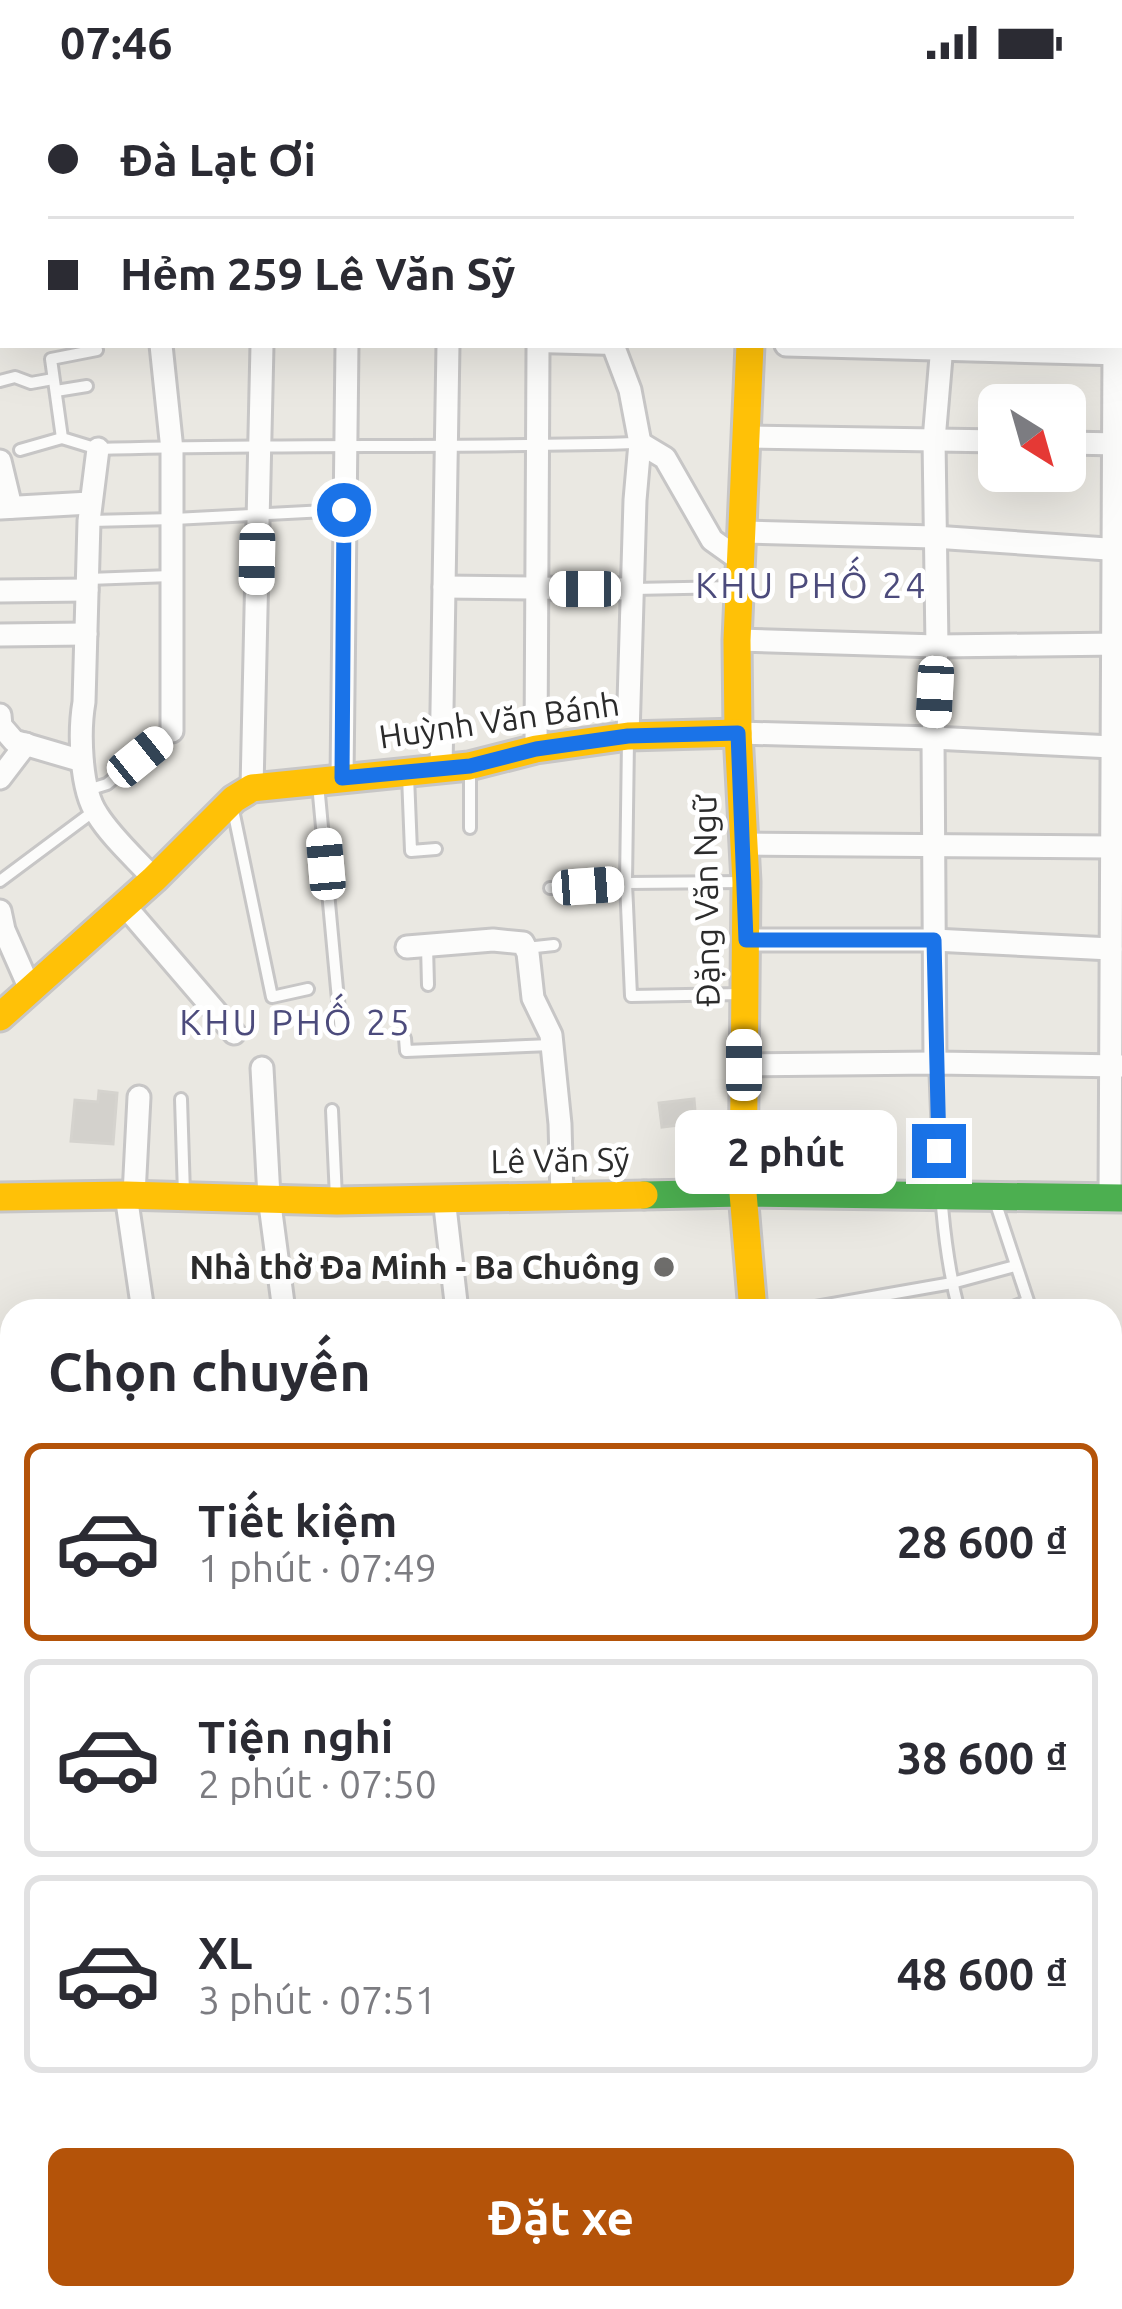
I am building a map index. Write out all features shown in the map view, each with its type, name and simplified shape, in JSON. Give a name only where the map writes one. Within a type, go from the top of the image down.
[{"type":"street","points":[[161,348],[174,519],[172,731]]},
{"type":"street","points":[[0,1017],[242,795],[262,348]]},
{"type":"street","points":[[330,779],[347,348]]},
{"type":"street","points":[[448,348],[444,586],[455,768]]},
{"type":"street","points":[[536,749],[537,348]]},
{"type":"street","points":[[614,348],[640,443],[628,736]]},
{"type":"street","name":"Đặng Văn Ngữ","points":[[750,348],[737,640],[746,882],[743,1192],[752,1299]]},
{"type":"street","points":[[935,1064],[934,440],[941,348],[1117,351],[1116,1198]]},
{"type":"street","points":[[746,436],[978,441]]},
{"type":"street","points":[[640,443],[665,458],[712,540],[740,560],[934,538],[1118,550]]},
{"type":"street","points":[[1086,443],[1117,444]]},
{"type":"street","points":[[98,449],[89,512],[84,702],[79,729],[82,761],[91,800],[154,879]]},
{"type":"street","points":[[10,455],[5,508],[89,512]]},
{"type":"street","points":[[0,591],[88,584]]},
{"type":"street","points":[[444,586],[632,589]]},
{"type":"street","points":[[0,635],[86,634]]},
{"type":"street","points":[[737,640],[1117,645]]},
{"type":"street","points":[[0,715],[0,726],[14,741],[82,761]]},
{"type":"street","points":[[738,733],[933,738],[1117,758]]},
{"type":"street","name":"Huỳnh Văn Bánh","points":[[242,795],[330,779],[455,768],[536,749],[628,736],[738,733]]},
{"type":"street","points":[[0,778],[26,744]]},
{"type":"street","points":[[742,844],[935,844],[1115,856]]},
{"type":"street","points":[[125,906],[234,1033]]},
{"type":"street","points":[[1,923],[30,989]]},
{"type":"street","points":[[746,940],[934,940],[1115,964]]},
{"type":"street","points":[[417,945],[524,943],[533,998],[550,1035],[562,1197]]},
{"type":"street","points":[[744,1065],[1116,1067]]},
{"type":"street","points":[[262,1068],[269,1197],[282,1299]]},
{"type":"street","points":[[139,1097],[130,1195],[142,1299]]},
{"type":"street","name":"Lê Văn Sỹ","points":[[0,1197],[337,1201],[743,1192],[1116,1198]]},
{"type":"street","points":[[444,1198],[456,1299]]},
{"type":"lane","points":[[62,438],[51,359],[73,350],[97,350]]},
{"type":"lane","points":[[0,381],[14,377],[31,383],[87,386]]},
{"type":"lane","points":[[10,455],[62,438],[98,449],[172,450],[640,443]]},
{"type":"lane","points":[[89,512],[174,519],[344,510]]},
{"type":"lane","points":[[632,589],[740,560]]},
{"type":"lane","points":[[88,584],[171,576]]},
{"type":"lane","points":[[0,881],[172,731]]},
{"type":"lane","points":[[628,736],[626,883],[631,996],[745,994]]},
{"type":"lane","points":[[455,768],[470,828]]},
{"type":"lane","points":[[408,772],[411,851],[436,849]]},
{"type":"lane","points":[[330,779],[341,1032]]},
{"type":"lane","points":[[242,795],[272,997],[308,989]]},
{"type":"lane","points":[[550,888],[746,882]]},
{"type":"lane","points":[[417,945],[428,985]]},
{"type":"lane","points":[[526,948],[554,945]]},
{"type":"lane","points":[[405,1038],[406,1051],[551,1045]]},
{"type":"lane","points":[[935,1064],[941,1195],[956,1299]]},
{"type":"lane","points":[[181,1099],[184,1198]]},
{"type":"lane","points":[[332,1110],[337,1201]]},
{"type":"lane","points":[[993,1196],[1027,1299]]},
{"type":"lane","points":[[868,1299],[1015,1266]]},
{"type":"building","points":[[99,1091],[117,1093],[113,1144],[71,1141],[75,1100],[98,1102]]},
{"type":"building","points":[[694,1099],[696,1123],[662,1127],[659,1103]]},
{"type":"traffic: fast","points":[[644,1195],[1122,1198]]},
{"type":"traffic: slow","points":[[750,348],[737,640],[746,882],[743,1193],[752,1299]]},
{"type":"traffic: slow","points":[[0,1017],[154,879],[234,799],[252,788],[469,766],[536,749],[628,736],[738,733]]},
{"type":"traffic: slow","points":[[0,1197],[337,1201],[644,1195]]},
{"type":"place","name":"Nhà thờ Đa Minh - Ba Chuông","points":[[664,1267]]},
{"type":"district","name":"KHU PHỐ 24","points":[[812,585]]},
{"type":"district","name":"KHU PHỐ 25","points":[[296,1022]]},
{"type":"route","points":[[344,510],[342,778],[470,766],[536,749],[628,736],[738,733],[746,940],[934,940],[939,1151]]}]
